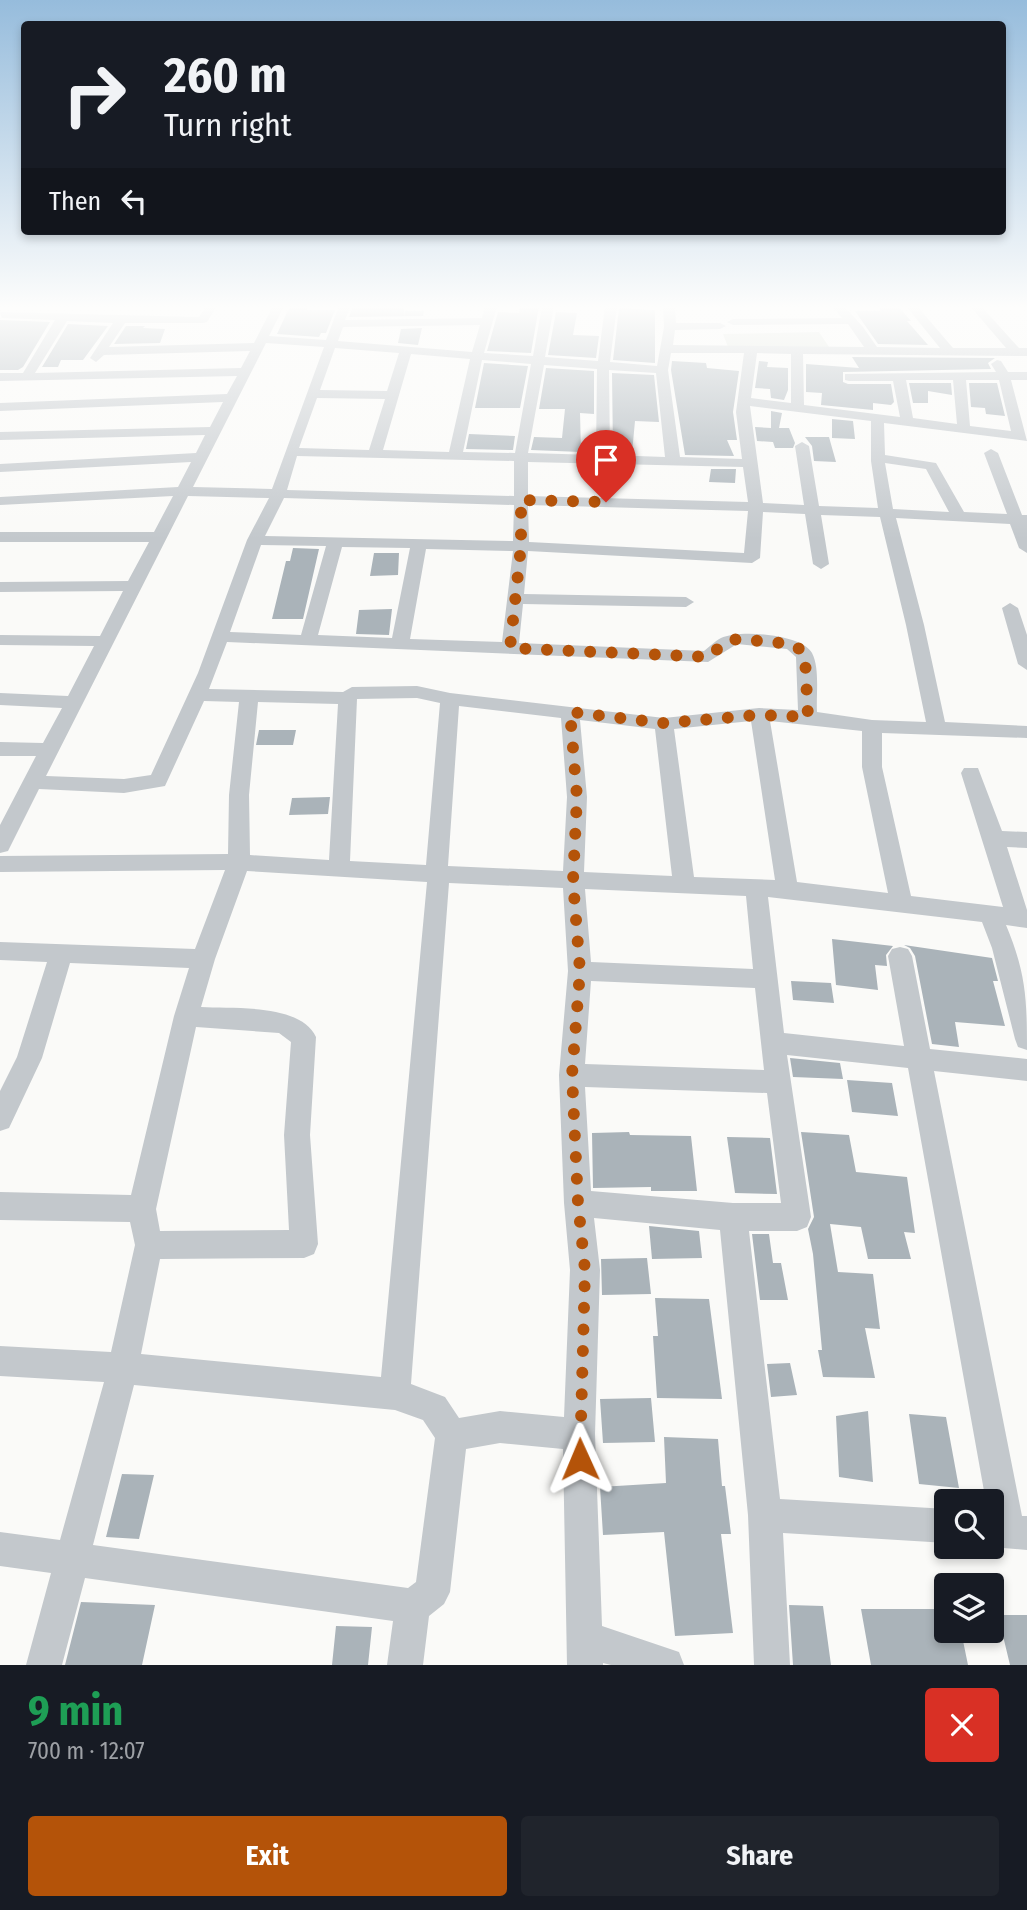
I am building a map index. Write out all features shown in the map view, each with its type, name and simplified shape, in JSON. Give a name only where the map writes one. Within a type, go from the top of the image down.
[{"type":"street","points":[[0,845],[6,821],[33,782],[238,384]]},
{"type":"street","points":[[33,782],[124,786],[158,781],[222,636],[255,540],[278,495],[291,452],[318,384]]},
{"type":"street","points":[[374,454],[395,384]]},
{"type":"street","points":[[455,455],[470,384]]},
{"type":"street","points":[[510,648],[521,546],[522,456],[533,384]]},
{"type":"street","points":[[603,384],[603,458]]},
{"type":"street","points":[[664,384],[673,461]]},
{"type":"street","points":[[255,540],[521,546],[752,558],[756,507],[743,412],[746,384]]},
{"type":"street","points":[[798,384],[798,408]]},
{"type":"street","points":[[849,384],[850,396],[878,418],[1023,436],[1006,384]]},
{"type":"street","points":[[744,401],[798,408],[850,396],[885,384]]},
{"type":"street","points":[[899,384],[906,421]]},
{"type":"street","points":[[960,384],[964,429]]},
{"type":"street","points":[[314,394],[391,395]]},
{"type":"street","points":[[0,407],[230,398]]},
{"type":"street","points":[[878,418],[875,443],[887,512],[920,642],[936,727]]},
{"type":"street","points":[[0,436],[213,431]]},
{"type":"street","points":[[802,446],[810,509],[821,564]]},
{"type":"street","points":[[291,452],[750,463]]},
{"type":"street","points":[[991,453],[1021,520],[1027,548]]},
{"type":"street","points":[[0,468],[200,457]]},
{"type":"street","points":[[878,458],[931,466],[958,515]]},
{"type":"street","points":[[0,502],[182,491],[756,507],[1021,520]]},
{"type":"street","points":[[0,537],[158,537]]},
{"type":"street","points":[[308,639],[335,542]]},
{"type":"street","points":[[400,643],[419,544]]},
{"type":"street","points":[[0,587],[133,586]]},
{"type":"street","points":[[515,598],[686,602]]},
{"type":"street","points":[[1010,608],[1027,664]]},
{"type":"street","points":[[222,636],[708,657],[726,642],[737,639],[791,644],[801,650],[805,657],[808,717]]},
{"type":"street","points":[[0,640],[105,641]]},
{"type":"street","points":[[352,693],[417,692],[450,699],[664,723],[759,715],[808,717],[872,726],[1027,732]]},
{"type":"street","points":[[197,695],[348,698],[339,869]]},
{"type":"street","points":[[44,1665],[70,1559],[123,1368],[149,1245],[142,1209],[186,1016],[203,959],[239,862],[239,795],[249,696]]},
{"type":"street","points":[[0,699],[74,702]]},
{"type":"street","points":[[395,1394],[439,874],[436,859],[450,699]]},
{"type":"street","points":[[570,712],[577,797],[573,881],[580,971],[572,1075],[578,1203],[585,1270],[579,1434],[585,1652],[666,1665]]},
{"type":"street","points":[[759,715],[787,889]]},
{"type":"street","points":[[664,723],[684,885]]},
{"type":"street","points":[[872,726],[872,767],[901,903]]},
{"type":"street","points":[[0,749],[49,750]]},
{"type":"street","points":[[0,864],[239,862],[573,881],[787,889],[1022,918],[971,774]]},
{"type":"street","points":[[995,838],[1027,840]]},
{"type":"street","points":[[578,1203],[733,1217],[797,1217],[773,1044],[756,888]]},
{"type":"street","points":[[990,914],[1004,948],[1027,1039]]},
{"type":"street","points":[[0,951],[203,959]]},
{"type":"street","points":[[0,1119],[29,1058],[61,954]]},
{"type":"street","points":[[900,956],[1009,1531]]},
{"type":"street","points":[[580,971],[766,979]]},
{"type":"street","points":[[149,1245],[304,1244],[296,1135],[304,1037],[284,1023],[186,1016]]},
{"type":"street","points":[[773,1044],[1027,1070]]},
{"type":"street","points":[[572,1075],[779,1082]]},
{"type":"street","points":[[0,1206],[142,1209]]},
{"type":"street","points":[[733,1217],[765,1516],[772,1665]]},
{"type":"street","points":[[0,1361],[123,1368],[395,1394],[434,1408],[452,1435],[432,1592],[413,1606],[0,1549]]},
{"type":"street","points":[[452,1435],[500,1427],[579,1434]]},
{"type":"street","points":[[765,1516],[934,1525]]},
{"type":"street","points":[[405,1665],[413,1606]]},
{"type":"building","points":[[480,384],[525,384],[520,408],[475,408]]},
{"type":"building","points":[[543,384],[594,384],[594,414],[580,413],[581,452],[531,450],[534,437],[562,438],[565,409],[539,409]]},
{"type":"building","points":[[612,384],[655,384],[659,422],[635,421],[632,453],[613,452]]},
{"type":"building","points":[[673,384],[737,384],[733,412],[737,440],[727,440],[734,456],[685,455]]},
{"type":"building","points":[[756,384],[788,384],[784,400],[771,398],[770,389],[755,388]]},
{"type":"building","points":[[806,384],[891,384],[894,402],[891,405],[873,403],[873,410],[821,405],[822,393],[806,392]]},
{"type":"building","points":[[909,384],[951,384],[952,395],[928,391],[928,403],[913,403]]},
{"type":"building","points":[[969,384],[997,384],[1005,416],[986,414],[985,408],[971,407]]},
{"type":"building","points":[[771,411],[782,413],[779,428],[789,428],[795,443],[793,448],[775,448],[773,442],[757,441],[755,427],[771,428]]},
{"type":"building","points":[[832,419],[853,421],[855,439],[832,438]]},
{"type":"building","points":[[469,434],[515,436],[513,450],[466,449]]},
{"type":"building","points":[[805,437],[829,437],[836,462],[814,461],[812,446]]},
{"type":"building","points":[[711,469],[736,469],[735,483],[709,482]]},
{"type":"building","points":[[293,548],[319,549],[303,619],[272,619],[286,561],[290,561]]},
{"type":"building","points":[[374,553],[399,553],[398,575],[370,576]]},
{"type":"building","points":[[392,609],[389,635],[356,634],[359,610]]},
{"type":"building","points":[[259,730],[296,730],[293,745],[256,745]]},
{"type":"building","points":[[330,797],[328,814],[289,815],[292,798]]},
{"type":"building","points":[[832,939],[893,946],[886,955],[887,966],[875,965],[878,990],[836,985]]},
{"type":"building","points":[[904,945],[992,958],[998,981],[993,981],[1005,1026],[955,1022],[959,1047],[932,1044],[915,956],[910,948]]},
{"type":"building","points":[[791,981],[831,983],[834,1003],[793,1000]]},
{"type":"building","points":[[790,1058],[840,1063],[843,1079],[793,1077]]},
{"type":"building","points":[[847,1080],[892,1083],[898,1116],[852,1112]]},
{"type":"building","points":[[629,1132],[630,1135],[691,1136],[697,1191],[651,1191],[651,1187],[593,1188],[592,1133]]},
{"type":"building","points":[[801,1132],[849,1135],[856,1172],[907,1177],[915,1233],[904,1232],[911,1259],[868,1259],[861,1227],[830,1224],[838,1272],[873,1274],[880,1329],[865,1328],[875,1378],[823,1377],[818,1350],[822,1350],[813,1254],[808,1229],[814,1217]]},
{"type":"building","points":[[727,1137],[770,1138],[777,1194],[735,1193]]},
{"type":"building","points":[[649,1226],[699,1231],[702,1258],[652,1259]]},
{"type":"building","points":[[752,1234],[769,1234],[773,1263],[781,1263],[788,1300],[760,1300]]},
{"type":"building","points":[[647,1258],[651,1294],[602,1295],[601,1259]]},
{"type":"building","points":[[655,1298],[709,1299],[722,1399],[657,1398],[653,1336],[658,1336]]},
{"type":"building","points":[[790,1363],[797,1395],[771,1397],[767,1364]]},
{"type":"building","points":[[651,1398],[655,1442],[603,1443],[600,1399]]},
{"type":"building","points":[[868,1411],[873,1482],[839,1477],[836,1416]]},
{"type":"building","points":[[909,1414],[946,1417],[959,1488],[919,1484]]},
{"type":"building","points":[[664,1437],[718,1439],[722,1486],[725,1486],[731,1534],[721,1534],[733,1633],[675,1636],[664,1532],[603,1535],[600,1487],[666,1483]]},
{"type":"building","points":[[122,1474],[154,1475],[139,1539],[106,1537]]},
{"type":"building","points":[[81,1602],[155,1605],[142,1665],[65,1665]]},
{"type":"building","points":[[789,1605],[823,1606],[831,1665],[793,1665]]},
{"type":"building","points":[[861,1609],[934,1609],[934,1643],[963,1643],[968,1665],[871,1665]]},
{"type":"building","points":[[1004,1615],[1027,1615],[1027,1665],[1010,1665],[1004,1640]]},
{"type":"building","points":[[336,1626],[372,1627],[368,1665],[332,1665]]},
{"type":"route","points":[[580,1459],[585,1270],[578,1203],[572,1075],[580,971],[573,881],[577,797],[570,712],[664,723],[759,715],[808,717],[805,657],[801,650],[791,644],[737,639],[726,642],[708,657],[510,648],[521,546],[521,500],[606,502]]}]
